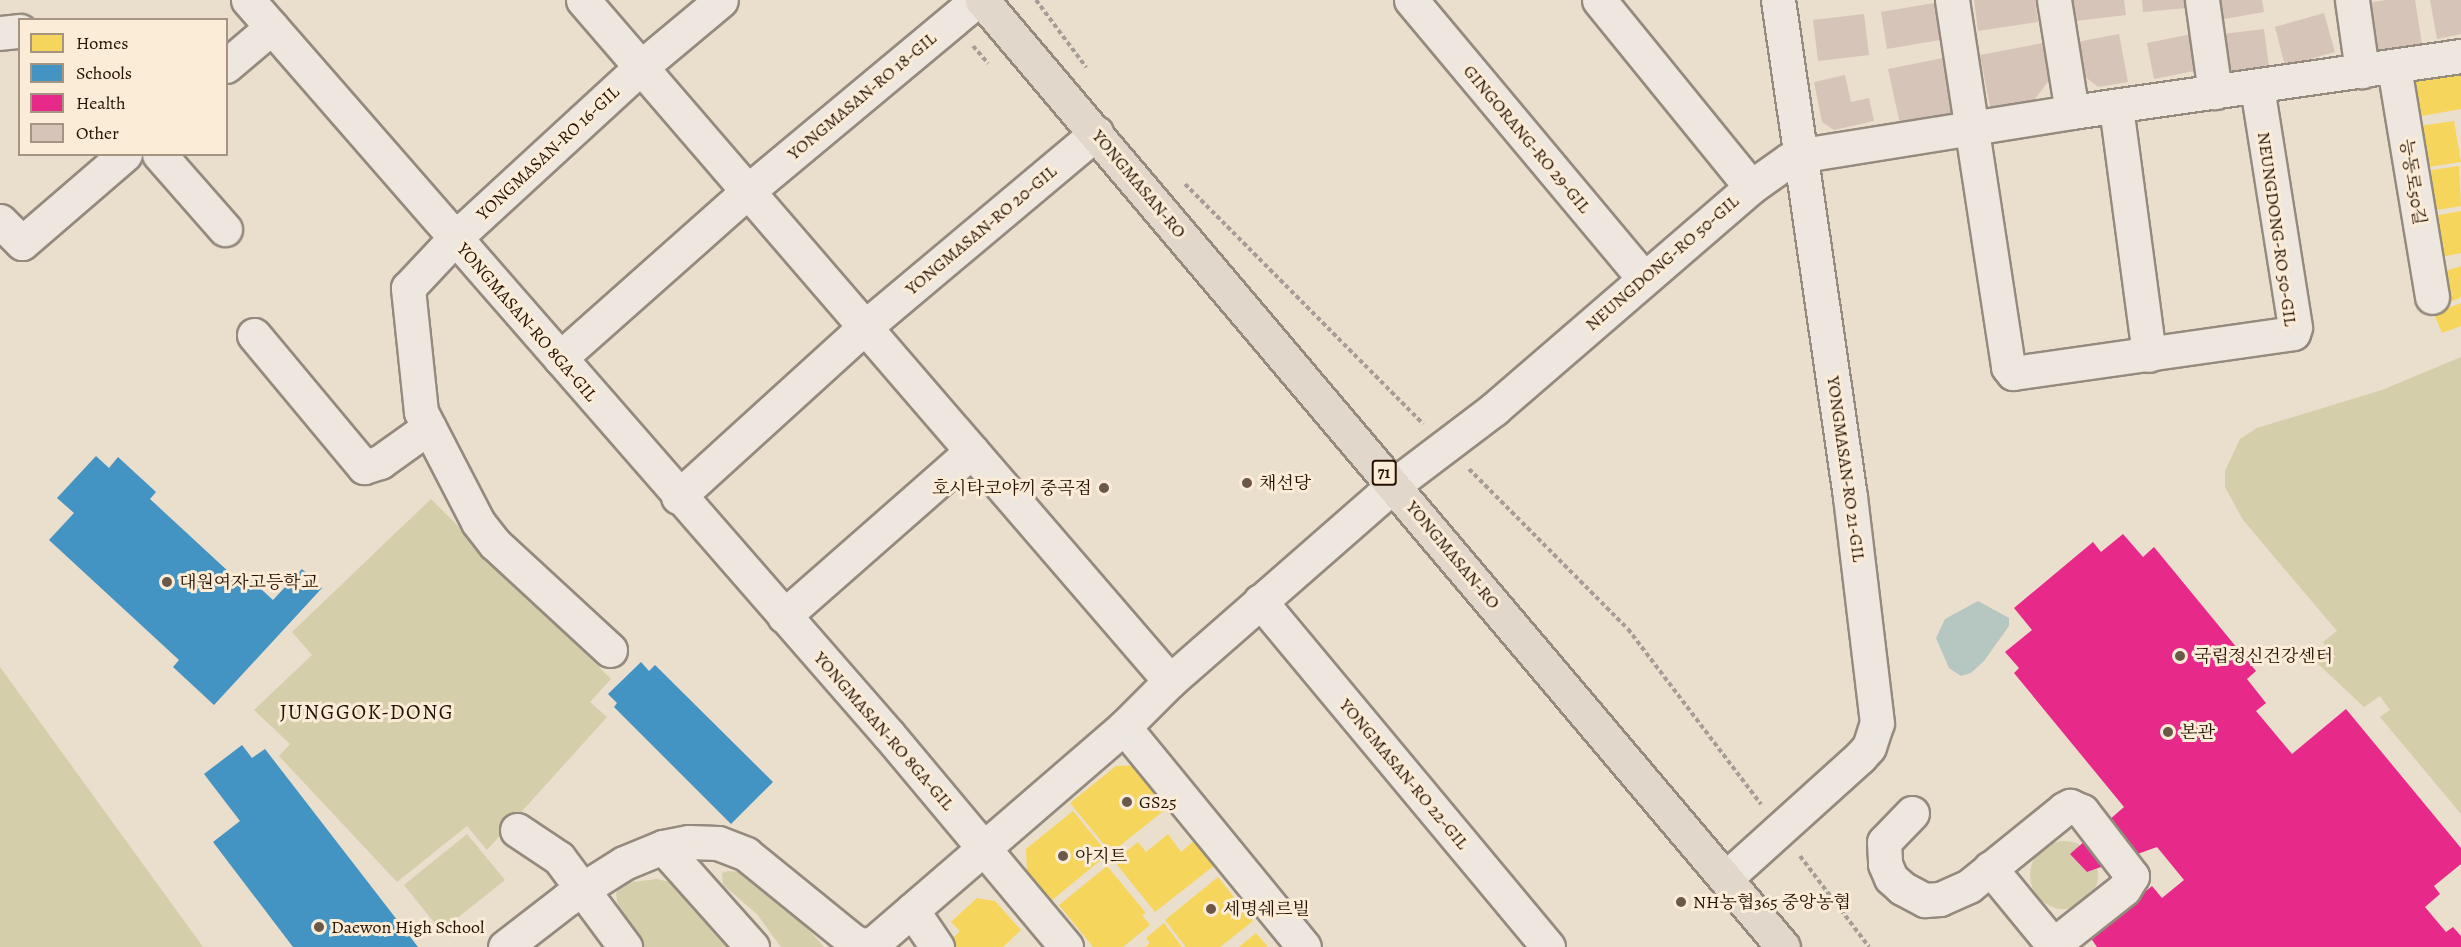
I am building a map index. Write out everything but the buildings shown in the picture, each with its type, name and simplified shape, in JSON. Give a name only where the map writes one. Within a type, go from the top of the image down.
[{"type":"main road","name":"YONGMASAN-RO","points":[[982,0],[1783,947]]},
{"type":"street","name":"YONGMASAN-RO 8GA-GIL","points":[[248,0],[984,846]]},
{"type":"street","points":[[583,0],[1170,681]]},
{"type":"street","name":"YONGMASAN-RO 16-GIL","points":[[610,650],[485,534],[429,427],[417,393],[408,288],[455,238],[641,67],[721,0]]},
{"type":"street","name":"YONGMASAN-RO 18-GIL","points":[[560,358],[748,191],[977,0]]},
{"type":"street","name":"GINGORANG-RO 29-GIL","points":[[1411,0],[1644,279]]},
{"type":"street","points":[[1599,0],[1751,187]]},
{"type":"street","name":"YONGMASAN-RO 21-GIL","points":[[1726,878],[1860,757],[1869,747],[1877,723],[1803,155],[1778,0]]},
{"type":"street","name":"NEUNGDONG-RO 50-GIL","points":[[1952,0],[1970,128],[2010,372],[2286,337],[2295,330],[2257,87]]},
{"type":"street","points":[[2054,0],[2072,112]]},
{"type":"street","points":[[2202,0],[2215,92]]},
{"type":"street","name":"능동로50길","points":[[2352,0],[2378,69],[2432,297]]},
{"type":"street","points":[[228,64],[272,27]]},
{"type":"street","points":[[0,33],[18,31]]},
{"type":"street","name":"NEUNGDONG-RO 50-GIL","points":[[1394,485],[1494,409],[1751,187],[1776,168],[1803,155],[2072,112],[2461,56]]},
{"type":"street","points":[[2116,107],[2149,355]]},
{"type":"street","name":"YONGMASAN-RO 20-GIL","points":[[678,497],[865,327],[1096,133]]},
{"type":"street","points":[[0,221],[22,243],[123,156]]},
{"type":"street","points":[[161,156],[225,229]]},
{"type":"street","points":[[254,335],[364,467],[380,462],[429,427]]},
{"type":"street","points":[[784,616],[972,451]]},
{"type":"street","points":[[505,947],[582,888],[624,863],[663,847],[689,842],[732,847],[858,944],[875,942],[1125,727],[1170,681],[1394,485]]},
{"type":"street","name":"YONGMASAN-RO 22-GIL","points":[[1260,601],[1548,947]]},
{"type":"street","points":[[1125,727],[1304,947]]},
{"type":"street","points":[[1912,813],[1890,834],[1884,852],[1891,878],[1912,895],[1940,899],[1959,892],[2070,806],[2082,811],[2132,876],[2124,889],[2054,946],[1990,868]]},
{"type":"street","points":[[517,830],[552,851],[625,947]]},
{"type":"street","points":[[984,846],[1066,947]]},
{"type":"street","points":[[663,847],[752,947]]},
{"type":"street","points":[[912,910],[937,947]]},
{"type":"shaded area","points":[[2461,357],[2461,814],[2380,717],[2390,710],[2380,696],[2364,707],[2316,662],[2330,653],[2323,642],[2337,631],[2243,520],[2225,487],[2225,471],[2240,439],[2257,428],[2382,390]]},
{"type":"shaded area","points":[[431,499],[611,679],[590,702],[607,717],[487,850],[467,826],[397,882],[279,756],[290,744],[254,710],[312,655],[292,632]]},
{"type":"shaded area","points":[[1978,601],[2009,618],[2009,626],[1984,661],[1971,673],[1961,676],[1949,668],[1936,638],[1945,619]]},
{"type":"shaded area","points":[[0,667],[203,947],[0,947]]},
{"type":"shaded area","points":[[467,834],[505,880],[441,931],[404,885]]},
{"type":"shaded area","points":[[2064,841],[2077,844],[2088,851],[2095,862],[2098,875],[2095,888],[2088,899],[2077,906],[2064,909],[2051,906],[2040,899],[2033,888],[2030,875],[2033,862],[2040,851],[2051,844]]},
{"type":"shaded area","points":[[728,871],[749,873],[774,891],[824,947],[781,947],[757,914],[723,885],[722,873]]},
{"type":"shaded area","points":[[657,879],[678,884],[739,947],[645,947],[621,916],[616,895],[618,887],[625,883]]},
{"type":"place","name":"채선당","points":[[1247,483]]},
{"type":"place","name":"호시타코야끼 중곡점","points":[[1104,488]]},
{"type":"place","name":"대원여자고등학교","points":[[167,582]]},
{"type":"place","name":"국립정신건강센터","points":[[2180,656]]},
{"type":"place","name":"본관","points":[[2168,732]]},
{"type":"place","name":"GS25","points":[[1127,802]]},
{"type":"place","name":"아지트","points":[[1063,856]]},
{"type":"place","name":"NH농협365 중앙농협","points":[[1681,902]]},
{"type":"place","name":"세명쉐르빌","points":[[1211,909]]},
{"type":"place","name":"Daewon High School","points":[[319,927]]},
{"type":"district","name":"JUNGGOK-DONG","points":[[367,712]]}]
